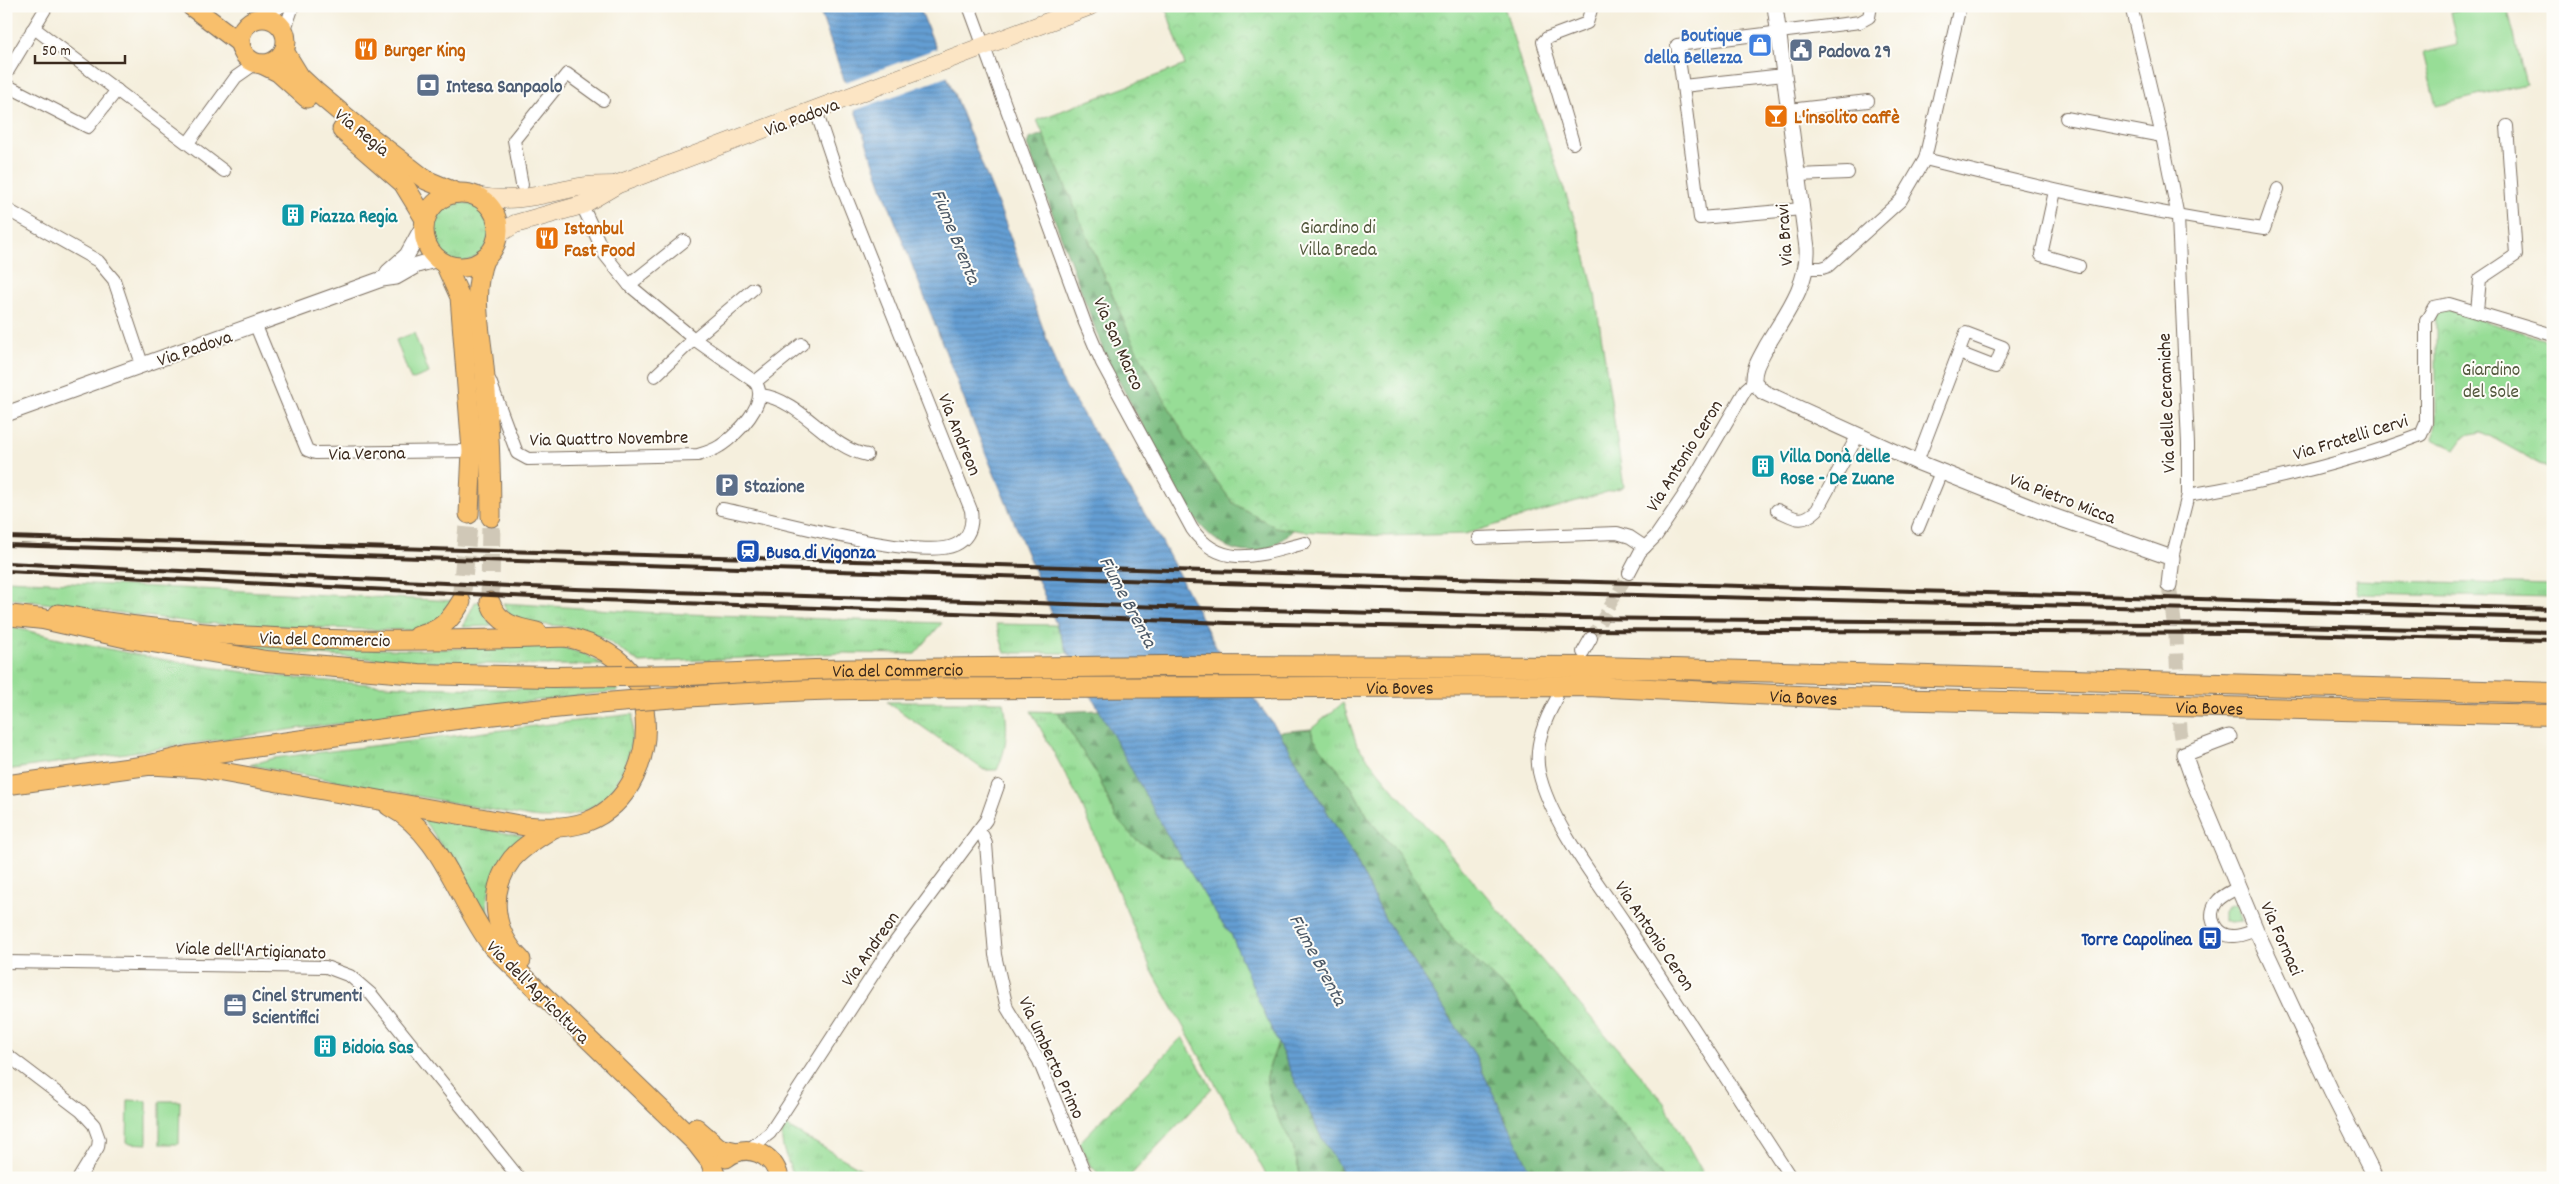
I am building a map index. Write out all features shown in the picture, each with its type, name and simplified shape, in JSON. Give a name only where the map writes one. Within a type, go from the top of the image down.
[{"type":"highway","name":"Via del Commercio","points":[[6,615],[43,619],[128,638],[266,661],[373,671],[473,676],[688,675],[815,670],[1164,666]]},
{"type":"highway","name":"Via Boves","points":[[1164,666],[1598,667],[2553,693]]},
{"type":"highway","name":"Via Boves","points":[[1056,687],[1588,686],[1840,698],[2553,715]]},
{"type":"highway","name":"Via del Commercio","points":[[151,765],[188,756],[456,719],[622,701],[795,690],[1056,687]]},
{"type":"main road","points":[[976,51],[1090,6]]},
{"type":"main road","points":[[199,12],[235,21],[259,19],[277,22],[284,32],[284,51],[275,61],[259,64],[244,55],[240,43],[242,29],[259,19]]},
{"type":"main road","points":[[199,12],[240,43]]},
{"type":"main road","name":"Via Regia","points":[[284,51],[300,76],[336,108],[426,180],[457,193]]},
{"type":"main road","name":"Via Padova","points":[[497,235],[515,224],[582,205],[618,184],[822,113],[976,51]]},
{"type":"main road","name":"Via Regia","points":[[259,64],[278,72],[403,183],[424,222]]},
{"type":"main road","name":"Via Padova","points":[[424,222],[429,209],[438,200],[457,193],[497,200],[519,200],[581,187],[618,184]]},
{"type":"main road","points":[[476,196],[486,203],[493,212],[497,223],[497,235],[493,247],[485,258],[480,270],[477,305],[485,375],[491,457],[491,517]]},
{"type":"main road","points":[[424,222],[426,244],[442,261],[460,298],[472,451],[469,514]]},
{"type":"main road","name":"Via Padova","points":[[442,261],[466,266],[485,258]]},
{"type":"main road","points":[[401,640],[421,636],[443,626],[452,619],[461,602]]},
{"type":"main road","points":[[490,602],[498,618],[505,622],[521,629],[566,637]]},
{"type":"main road","name":"Via del Commercio","points":[[6,608],[229,635],[447,642],[566,637],[604,651],[618,661],[632,675],[642,697],[645,734],[637,772],[620,799],[606,811],[587,822],[556,827],[525,826],[227,772],[151,765],[6,785]]},
{"type":"main road","name":"Via dell'Agricoltura","points":[[375,799],[400,812],[421,828],[439,855],[478,928],[493,946],[696,1143],[710,1161],[716,1177]]},
{"type":"main road","name":"Via dell'Agricoltura","points":[[556,827],[513,858],[502,875],[497,889],[496,904],[497,917],[507,945],[546,986],[708,1140],[719,1148],[759,1153],[776,1170]]},
{"type":"main road","points":[[716,1177],[724,1161],[742,1151]]},
{"type":"street","points":[[6,74],[47,6]]},
{"type":"street","points":[[259,19],[282,6]]},
{"type":"street","points":[[284,32],[294,6]]},
{"type":"street","name":"Via San Marco","points":[[969,6],[976,51],[1102,363],[1192,529],[1205,546],[1222,554],[1256,556],[1305,543]]},
{"type":"street","points":[[1571,142],[1543,42],[1547,38],[1587,24],[1592,6]]},
{"type":"street","name":"Via Bravi","points":[[1775,6],[1802,209],[1807,268],[1798,290]]},
{"type":"street","points":[[1802,209],[1700,218],[1677,45],[1860,22],[1870,17],[1871,6]]},
{"type":"street","points":[[1807,268],[1828,266],[1872,229],[1901,200],[1925,159],[1960,6]]},
{"type":"street","name":"Via delle Ceramiche","points":[[2131,6],[2162,136],[2178,217],[2188,444],[2188,495],[2172,558],[2169,585]]},
{"type":"street","points":[[32,30],[38,31],[224,171]]},
{"type":"street","points":[[188,143],[236,77],[259,64]]},
{"type":"street","points":[[522,185],[514,140],[567,74],[603,100]]},
{"type":"street","points":[[1683,86],[1784,75]]},
{"type":"street","points":[[6,85],[88,127],[117,90]]},
{"type":"street","points":[[1789,110],[1868,101]]},
{"type":"street","name":"Via Andreon","points":[[722,509],[812,529],[922,549],[955,545],[966,537],[972,522],[972,510],[840,182],[822,113]]},
{"type":"street","points":[[2066,118],[2162,136]]},
{"type":"street","points":[[2477,311],[2480,279],[2516,255],[2506,126]]},
{"type":"street","points":[[1925,159],[2055,191],[2178,217],[2264,230],[2278,189]]},
{"type":"street","points":[[1797,175],[1848,173]]},
{"type":"street","points":[[2055,191],[2041,255],[2079,266]]},
{"type":"street","points":[[582,205],[606,255],[629,284],[694,339],[755,382],[761,395],[772,397],[786,404],[850,449],[867,455]]},
{"type":"street","points":[[6,209],[98,261],[107,269],[114,280],[142,364]]},
{"type":"street","name":"Via Padova","points":[[382,279],[407,256],[424,222]]},
{"type":"street","points":[[629,284],[684,241]]},
{"type":"street","name":"Via Padova","points":[[6,414],[142,364],[256,326],[382,279],[396,277],[417,265],[442,261]]},
{"type":"street","points":[[655,376],[753,288]]},
{"type":"street","name":"Via Antonio Ceron","points":[[1629,573],[1645,547],[1664,524],[1746,389],[1798,290]]},
{"type":"street","name":"Via Fratelli Cervi","points":[[2188,495],[2234,487],[2311,469],[2421,435],[2426,423],[2426,321],[2434,307],[2449,304],[2553,335]]},
{"type":"street","name":"Via Verona","points":[[256,326],[307,450],[315,453],[472,451]]},
{"type":"street","points":[[755,382],[802,344]]},
{"type":"street","points":[[1917,462],[1959,353]]},
{"type":"street","name":"Via Quattro Novembre","points":[[485,375],[493,386],[517,453],[528,459],[698,455],[720,446],[735,434],[759,404],[761,395]]},
{"type":"street","name":"Via Pietro Micca","points":[[1754,375],[1763,392],[1917,462],[2050,515],[2172,558]]},
{"type":"street","points":[[1777,510],[1797,519],[1808,518],[1817,510],[1858,435]]},
{"type":"street","points":[[1918,528],[1941,472]]},
{"type":"street","points":[[1478,538],[1617,533],[1630,537],[1645,547]]},
{"type":"street","points":[[1583,652],[1591,638]]},
{"type":"street","name":"Via Antonio Ceron","points":[[1556,700],[1543,727],[1537,760],[1540,774],[1555,811],[1599,887],[1791,1178]]},
{"type":"street","name":"Via Fornaci","points":[[2230,737],[2184,754],[2256,930],[2375,1178]]},
{"type":"street","name":"Via Andreon","points":[[742,1151],[770,1133],[887,953],[977,832],[990,811],[998,786]]},
{"type":"street","name":"Via Umberto Primo","points":[[977,832],[983,836],[986,844],[995,955],[1007,1008],[1039,1061],[1084,1172],[1089,1178]]},
{"type":"street","points":[[2238,887],[2216,903],[2211,914],[2213,924],[2218,931],[2234,936],[2256,930]]},
{"type":"street","name":"Viale dell'Artigianato","points":[[6,962],[326,967],[350,976],[370,994],[519,1178]]},
{"type":"street","points":[[6,1054],[88,1116],[94,1125],[99,1139],[98,1147],[79,1178]]},
{"type":"street","points":[[770,1133],[776,1170]]},
{"type":"green space","name":"Giardino di Villa Breda","points":[[1165,6],[1504,6],[1524,74],[1581,238],[1595,294],[1624,487],[1465,534],[1386,536],[1302,531],[1275,527],[1233,503],[1190,445],[1135,347],[1037,120],[1185,65]]},
{"type":"green space","points":[[2473,6],[2507,6],[2526,84],[2436,106],[2423,53],[2457,45],[2450,12]]},
{"type":"green space","points":[[1043,134],[1135,347],[1190,445],[1233,503],[1275,527],[1293,530],[1271,547],[1244,552],[1222,544],[1203,528],[1186,507],[1105,355],[1027,145],[1029,139]]},
{"type":"green space","points":[[453,202],[465,202],[476,207],[484,215],[489,226],[487,244],[476,257],[465,262],[453,262],[442,257],[434,249],[429,238],[429,226],[434,215],[442,207]]},
{"type":"green space","name":"Giardino del Sole","points":[[2450,310],[2553,342],[2553,471],[2482,432],[2465,435],[2455,449],[2433,439],[2436,424],[2436,311]]},
{"type":"green space","points":[[414,333],[429,373],[411,380],[396,340]]},
{"type":"green space","points":[[6,580],[457,601],[447,615],[417,630],[198,623],[6,598]]},
{"type":"green space","points":[[2355,580],[2553,585],[2553,598],[2358,594]]},
{"type":"green space","points":[[475,602],[482,602],[484,613],[492,626],[463,627]]},
{"type":"green space","points":[[503,603],[659,613],[942,623],[915,654],[844,653],[640,663],[602,637],[573,627],[524,623],[509,614]]},
{"type":"green space","points":[[996,624],[1056,625],[1068,653],[1005,653]]},
{"type":"green space","points":[[6,626],[163,659],[292,678],[400,686],[508,689],[616,688],[618,691],[302,728],[6,770]]},
{"type":"green space","points":[[223,644],[415,650],[554,645],[585,654],[603,665],[508,665],[413,661],[318,655]]},
{"type":"green space","points":[[887,702],[1004,702],[1006,736],[1001,761],[997,770],[984,770]]},
{"type":"green space","points":[[1343,703],[1357,745],[1391,787],[1664,1103],[1706,1178],[1662,1178],[1631,1134],[1512,995],[1450,937],[1400,855],[1371,822],[1352,788],[1313,738],[1311,729]]},
{"type":"green space","points":[[1100,710],[1182,858],[1162,855],[1135,839],[1116,818],[1099,778],[1058,712]]},
{"type":"green space","points":[[1031,711],[1058,712],[1099,778],[1116,818],[1162,855],[1182,858],[1219,919],[1231,934],[1278,1043],[1267,1073],[1267,1085],[1272,1105],[1293,1146],[1301,1178],[1268,1178],[1151,969],[1080,801]]},
{"type":"green space","points":[[633,714],[629,752],[624,769],[616,784],[605,797],[591,807],[574,815],[553,818],[522,815],[250,765],[274,758]]},
{"type":"green space","points":[[1311,729],[1313,738],[1352,788],[1371,822],[1400,855],[1450,937],[1512,995],[1631,1134],[1662,1178],[1534,1178],[1473,1052],[1385,919],[1353,855],[1279,732]]},
{"type":"green space","points":[[421,818],[523,836],[497,874],[489,890],[488,908],[492,931],[432,831]]},
{"type":"green space","points":[[2236,904],[2242,922],[2229,923],[2224,921],[2224,911],[2227,906]]},
{"type":"green space","points":[[1182,1037],[1212,1088],[1128,1178],[1102,1178],[1089,1163],[1080,1142]]},
{"type":"green space","points":[[1278,1043],[1322,1139],[1346,1178],[1301,1178],[1293,1146],[1272,1105],[1267,1085],[1267,1073]]},
{"type":"green space","points":[[128,1100],[147,1101],[147,1144],[127,1143]]},
{"type":"green space","points":[[160,1101],[180,1101],[179,1144],[160,1144]]},
{"type":"green space","points":[[784,1125],[876,1178],[793,1178],[784,1152],[782,1132]]},
{"type":"water","name":"Fiume Brenta","points":[[818,6],[919,6],[1005,222],[1061,379],[1161,540],[1216,647],[1279,732],[1353,855],[1385,919],[1473,1052],[1534,1178],[1346,1178],[1322,1139],[1259,1002],[1231,934],[1219,919],[1169,838],[1068,653],[970,415],[885,195]]},
{"type":"pier","points":[[938,48],[949,76],[853,111],[843,83]]},
{"type":"tunnel","points":[[461,602],[469,514]]},
{"type":"tunnel","points":[[490,602],[491,517]]},
{"type":"tunnel","points":[[1591,638],[1629,573]]},
{"type":"tunnel","points":[[2169,585],[2176,636],[2180,731],[2184,754]]},
{"type":"railway","points":[[6,537],[2553,609]]},
{"type":"railway","points":[[6,545],[1477,591],[2553,618]]},
{"type":"railway","points":[[6,563],[575,589],[1227,609],[1575,618],[2245,625],[2553,632]]},
{"type":"railway","points":[[6,571],[573,599],[1228,623],[1576,630],[2245,633],[2553,640]]},
{"type":"place","name":"Boutique della Bellezza","points":[[1760,45]]},
{"type":"place","name":"Burger King","points":[[366,49]]},
{"type":"place","name":"Padova 29","points":[[1801,50]]},
{"type":"place","name":"Intesa Sanpaolo","points":[[428,85]]},
{"type":"place","name":"L'insolito caffè","points":[[1776,116]]},
{"type":"place","name":"Piazza Regia","points":[[293,215]]},
{"type":"place","name":"Istanbul Fast Food","points":[[547,238]]},
{"type":"place","name":"Villa Donà delle Rose - De Zuane","points":[[1763,466]]},
{"type":"place","name":"Stazione","points":[[727,485]]},
{"type":"place","name":"Busa di Vigonza","points":[[748,551]]},
{"type":"place","name":"Torre Capolinea","points":[[2210,938]]},
{"type":"place","name":"Cinel Strumenti Scientifici","points":[[235,1005]]},
{"type":"place","name":"Bidoia Sas","points":[[325,1046]]}]
